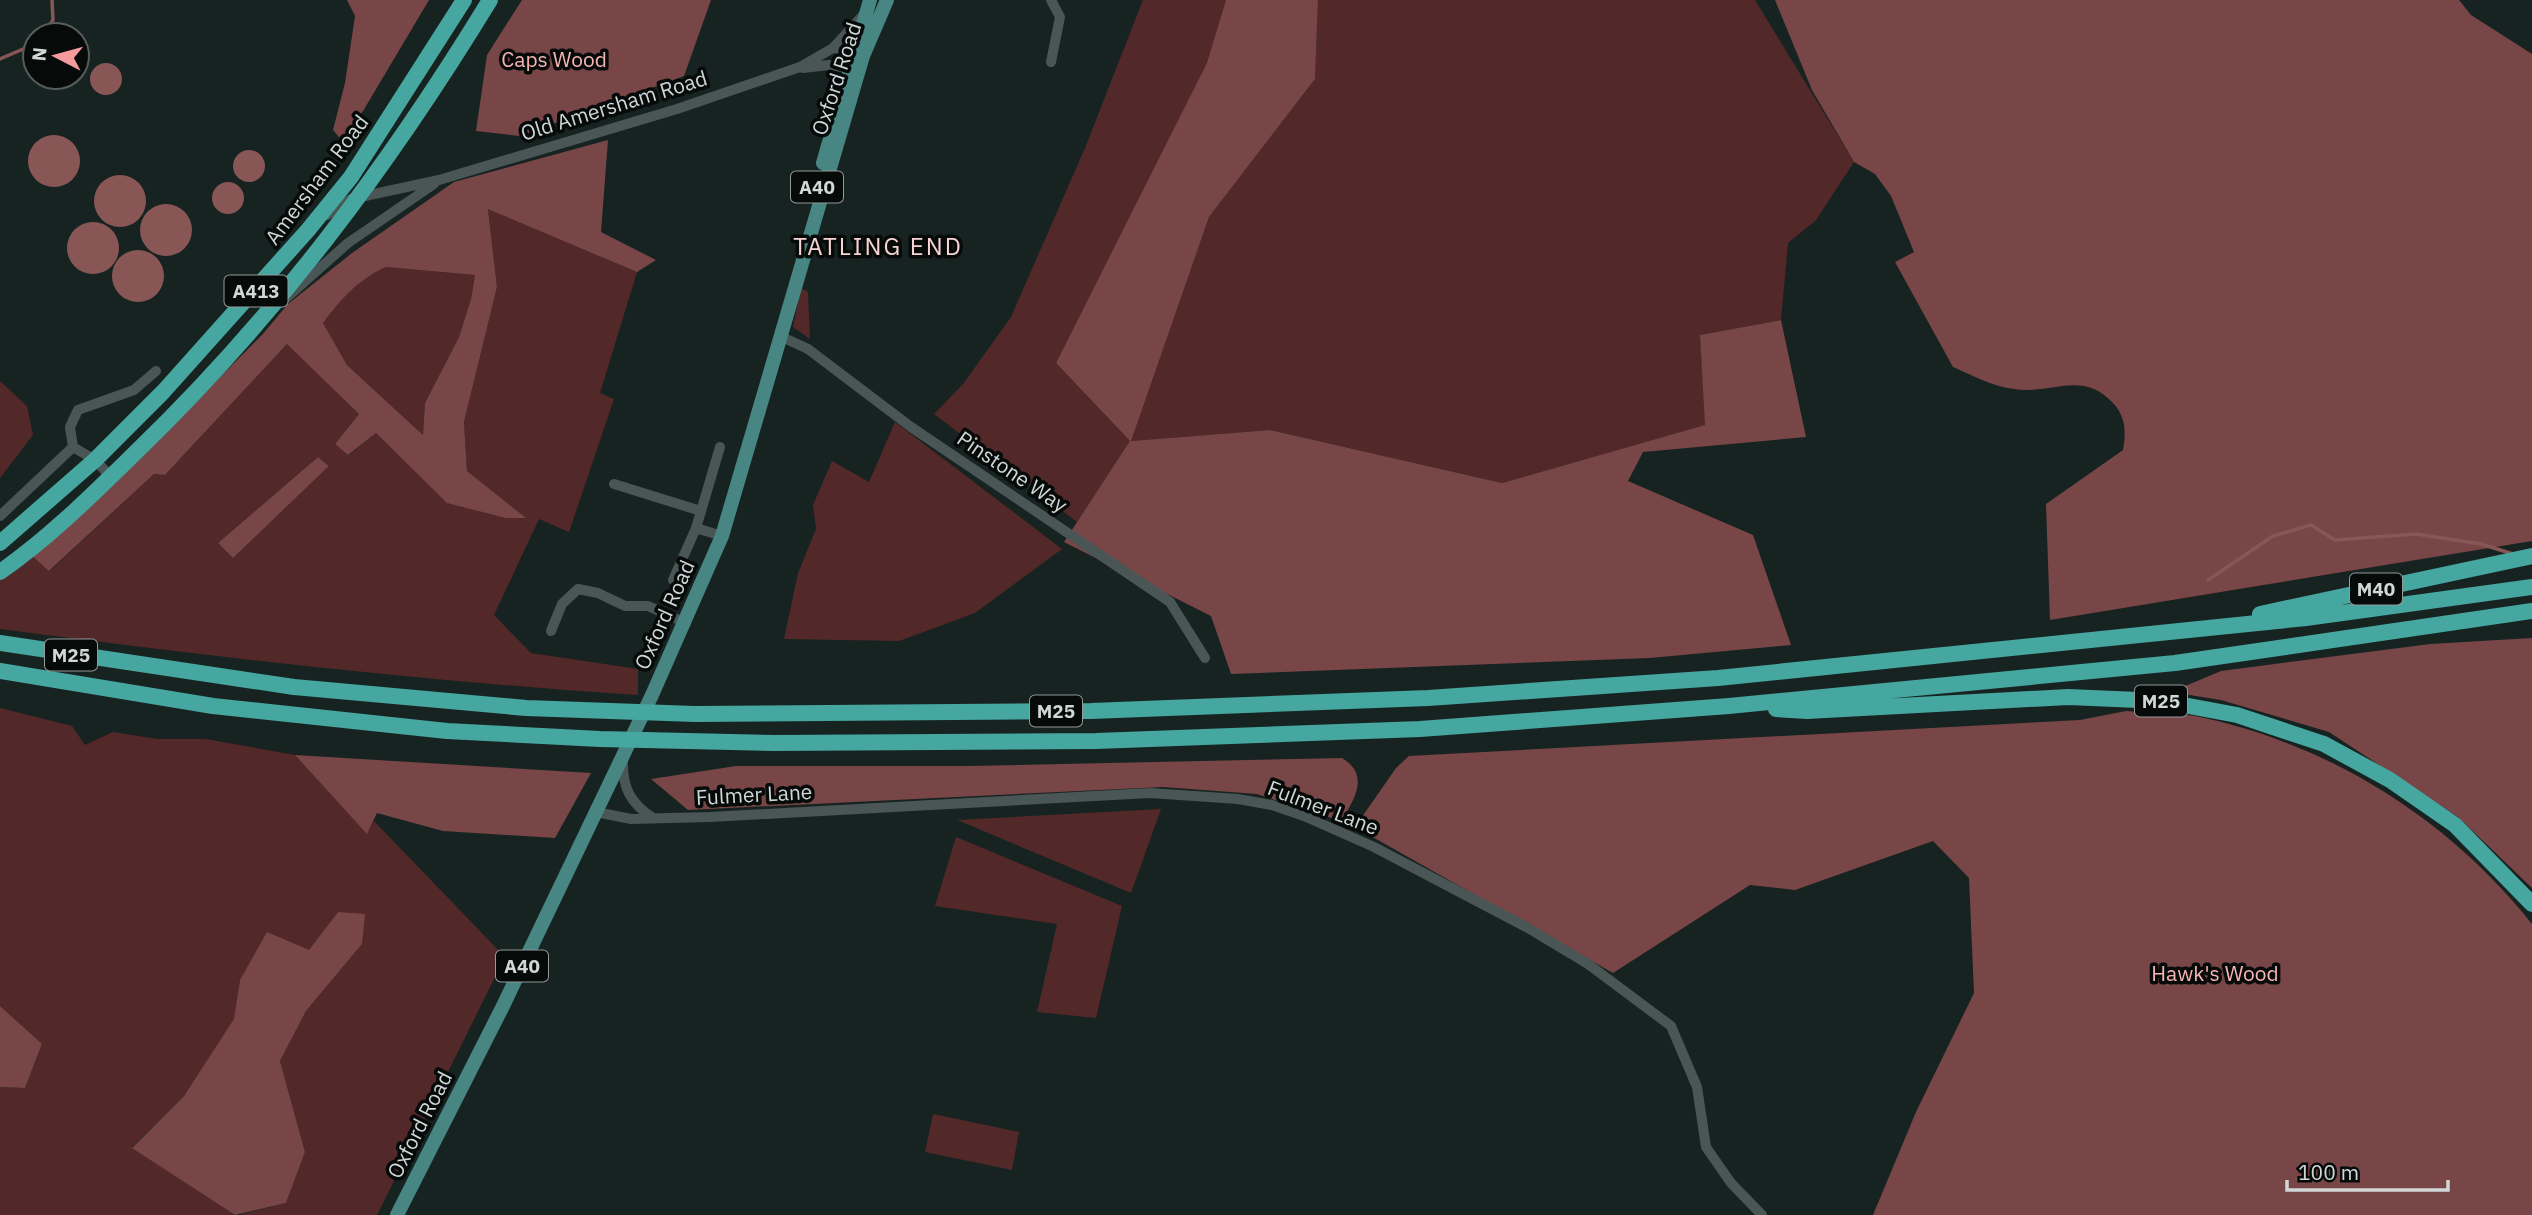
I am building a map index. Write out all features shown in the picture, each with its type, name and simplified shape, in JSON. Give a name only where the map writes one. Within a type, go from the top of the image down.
[{"type":"highway","name":"Amersham Road","points":[[0,543],[94,460],[231,319],[308,230],[351,177],[464,0]]},
{"type":"highway","name":"A413","points":[[0,572],[31,550],[111,477],[176,414],[267,316],[361,197],[432,94],[490,0]]},
{"type":"highway","name":"M40","points":[[2221,624],[2532,555]]},
{"type":"highway","name":"M25","points":[[0,643],[294,687],[513,707],[695,714],[1091,711],[1415,698],[1677,681],[1959,655],[2221,624],[2306,618],[2532,587]]},
{"type":"highway","name":"M25","points":[[0,671],[213,706],[372,724],[600,739],[916,744],[1137,740],[1420,729],[1729,706],[2175,663],[2532,611]]},
{"type":"highway","name":"M25","points":[[1729,706],[1807,711],[2068,697],[2162,701],[2237,715],[2324,744],[2390,780],[2455,825],[2532,904]]},
{"type":"main road","name":"Oxford Road","points":[[397,1215],[623,757],[722,536],[788,307],[807,253],[856,62],[887,0]]},
{"type":"main road","name":"A40","points":[[856,62],[867,6]]},
{"type":"street","points":[[1051,0],[1060,17],[1051,62]]},
{"type":"street","name":"Old Amersham Road","points":[[308,230],[336,207],[361,197],[439,180],[677,108],[800,67],[834,48],[867,6]]},
{"type":"street","points":[[834,48],[856,62]]},
{"type":"street","name":"Old Amersham Road","points":[[800,67],[856,62]]},
{"type":"street","name":"Old Amersham Road","points":[[267,316],[348,243],[439,180]]},
{"type":"street","name":"Pinstone Way","points":[[780,336],[808,349],[911,427],[1170,601],[1205,658]]},
{"type":"street","points":[[111,477],[94,460],[73,447],[70,427],[78,410],[109,402],[134,390],[156,371]]},
{"type":"street","points":[[0,516],[73,447]]},
{"type":"street","points":[[673,580],[696,528],[720,447]]},
{"type":"street","points":[[614,484],[701,511]]},
{"type":"street","points":[[696,528],[722,536]]},
{"type":"street","points":[[551,631],[562,604],[578,589],[598,593],[625,606],[648,606],[685,623]]},
{"type":"street","points":[[623,757],[623,783],[627,793],[634,803],[655,819]]},
{"type":"street","name":"Fulmer Lane","points":[[596,812],[631,819],[655,819],[1150,793],[1238,799],[1272,805],[1304,816],[1374,847],[1528,928],[1588,964],[1671,1026],[1687,1058],[1697,1087],[1706,1147],[1731,1183],[1762,1215]]},
{"type":"shaded area","points":[[1143,0],[1226,0],[1208,63],[1056,363],[1130,441],[1209,217],[1315,79],[1318,0],[1755,0],[1854,162],[1816,220],[1788,243],[1781,320],[1700,335],[1706,425],[1502,483],[1270,430],[1131,441],[1077,522],[934,414],[963,384],[1011,317],[1085,148]]},
{"type":"shaded area","points":[[100,65],[112,65],[120,73],[120,85],[112,93],[100,93],[92,85],[92,73]]},
{"type":"shaded area","points":[[54,135],[64,137],[72,143],[78,151],[78,171],[72,179],[64,185],[54,187],[44,185],[36,179],[30,171],[28,161],[30,151],[36,143],[44,137]]},
{"type":"shaded area","points":[[249,150],[260,155],[265,166],[260,177],[249,182],[238,177],[233,166],[238,155]]},
{"type":"shaded area","points":[[120,175],[130,177],[138,183],[144,191],[144,211],[138,219],[130,225],[120,227],[110,225],[102,219],[96,211],[94,201],[96,191],[102,183],[110,177]]},
{"type":"shaded area","points":[[228,182],[239,187],[244,198],[239,209],[228,214],[217,209],[212,198],[217,187]]},
{"type":"shaded area","points":[[166,204],[176,206],[184,212],[190,220],[190,240],[184,248],[176,254],[166,256],[156,254],[148,248],[142,240],[140,230],[142,220],[148,212],[156,206]]},
{"type":"shaded area","points":[[488,208],[637,272],[600,393],[614,399],[569,532],[539,519],[494,615],[531,653],[638,669],[638,695],[318,667],[0,629],[0,577],[30,554],[50,571],[154,474],[165,475],[288,343],[359,414],[335,444],[349,455],[376,433],[447,502],[524,517],[467,471],[464,422],[497,287]],"holes":[[[318,457],[329,466],[233,558],[218,543]]]},
{"type":"shaded area","points":[[93,222],[103,224],[111,230],[117,238],[117,258],[111,266],[103,272],[93,274],[83,272],[75,266],[69,258],[67,248],[69,238],[75,230],[83,224]]},
{"type":"shaded area","points":[[138,250],[148,252],[156,258],[162,266],[162,286],[156,294],[148,300],[138,302],[128,300],[120,294],[114,286],[112,276],[114,266],[120,258],[128,252]]},
{"type":"shaded area","points":[[386,267],[475,275],[471,299],[459,337],[425,403],[423,435],[347,365],[323,323],[351,291]]},
{"type":"shaded area","points":[[801,288],[808,292],[810,339],[793,327]]},
{"type":"shaded area","points":[[0,381],[27,406],[33,435],[0,478]]},
{"type":"shaded area","points":[[895,422],[1062,549],[975,613],[899,641],[784,639],[798,573],[816,529],[813,505],[832,461],[869,482]]},
{"type":"shaded area","points":[[0,708],[72,726],[85,745],[113,732],[157,739],[206,739],[295,755],[367,833],[374,821],[505,957],[377,1215],[239,1215],[286,1203],[305,1152],[280,1061],[306,1011],[362,944],[338,912],[309,951],[240,980],[235,1019],[184,1096],[132,1147],[235,1215],[0,1215],[0,1087],[25,1088],[42,1045],[0,1006]]},
{"type":"shaded area","points":[[1161,809],[1131,893],[957,820]]},
{"type":"shaded area","points":[[956,837],[1122,906],[1096,1018],[1037,1012],[1057,924],[935,906]]},
{"type":"shaded area","points":[[933,1114],[1019,1132],[1012,1170],[925,1152]]},
{"type":"green space","points":[[347,0],[429,0],[344,143],[333,130],[345,83],[355,16]]},
{"type":"green space","name":"Caps Wood","points":[[522,0],[711,0],[684,76],[520,136],[476,131],[487,55]]},
{"type":"green space","points":[[1226,0],[1318,0],[1315,79],[1209,217],[1131,441],[1270,430],[1502,483],[1705,425],[1700,335],[1781,320],[1806,437],[1643,452],[1628,481],[1753,535],[1791,645],[1650,658],[1231,674],[1211,616],[1064,542],[1130,441],[1056,363],[1207,63]]},
{"type":"green space","points":[[1775,0],[2459,0],[2471,15],[2532,54],[2532,541],[2050,620],[2046,504],[2123,450],[2125,432],[2121,415],[2114,404],[2090,388],[2079,385],[2028,390],[2006,388],[1953,367],[1895,262],[1914,252],[1891,196],[1875,174],[1854,162],[1812,90]]},
{"type":"green space","points":[[608,140],[601,232],[656,260],[637,272],[488,209],[497,287],[464,422],[467,471],[526,518],[506,518],[447,503],[376,433],[348,455],[335,444],[359,414],[287,344],[165,475],[154,474],[49,571],[30,554],[127,470],[262,335],[288,304],[352,253],[454,182]],"holes":[[[386,267],[475,275],[471,299],[459,337],[425,403],[423,435],[347,365],[323,323],[351,291]]]},
{"type":"green space","points":[[318,457],[329,466],[233,558],[218,543]]},
{"type":"green space","points":[[2532,638],[2532,888],[2458,817],[2329,732],[2221,700],[2171,692],[2221,671],[2430,644]]},
{"type":"green space","name":"Hawk's Wood","points":[[2126,711],[2195,716],[2244,728],[2292,745],[2338,766],[2382,790],[2424,819],[2463,851],[2499,886],[2532,924],[2532,1215],[1873,1215],[1916,1112],[1974,993],[1969,878],[1933,841],[1795,890],[1750,885],[1613,973],[1355,827],[1396,768],[1409,756],[2080,720]]},
{"type":"green space","points":[[295,755],[591,773],[555,838],[443,831],[377,813],[367,834]]},
{"type":"green space","points":[[1342,758],[1351,765],[1358,780],[1355,796],[1341,821],[1257,794],[1163,787],[688,810],[651,779],[736,766],[968,766]]},
{"type":"green space","points":[[338,912],[365,914],[362,944],[306,1011],[280,1061],[305,1152],[286,1203],[235,1215],[132,1148],[184,1096],[234,1019],[240,980],[267,932],[309,950]]},
{"type":"green space","points":[[0,1006],[42,1044],[25,1088],[0,1087]]},
{"type":"waterway","points":[[52,0],[52,21]]},
{"type":"waterway","points":[[0,59],[21,50]]},
{"type":"waterway","points":[[2208,580],[2273,536],[2311,525],[2335,540],[2416,534],[2481,544],[2513,554]]},
{"type":"district","name":"TATLING END","points":[[878,247]]}]
